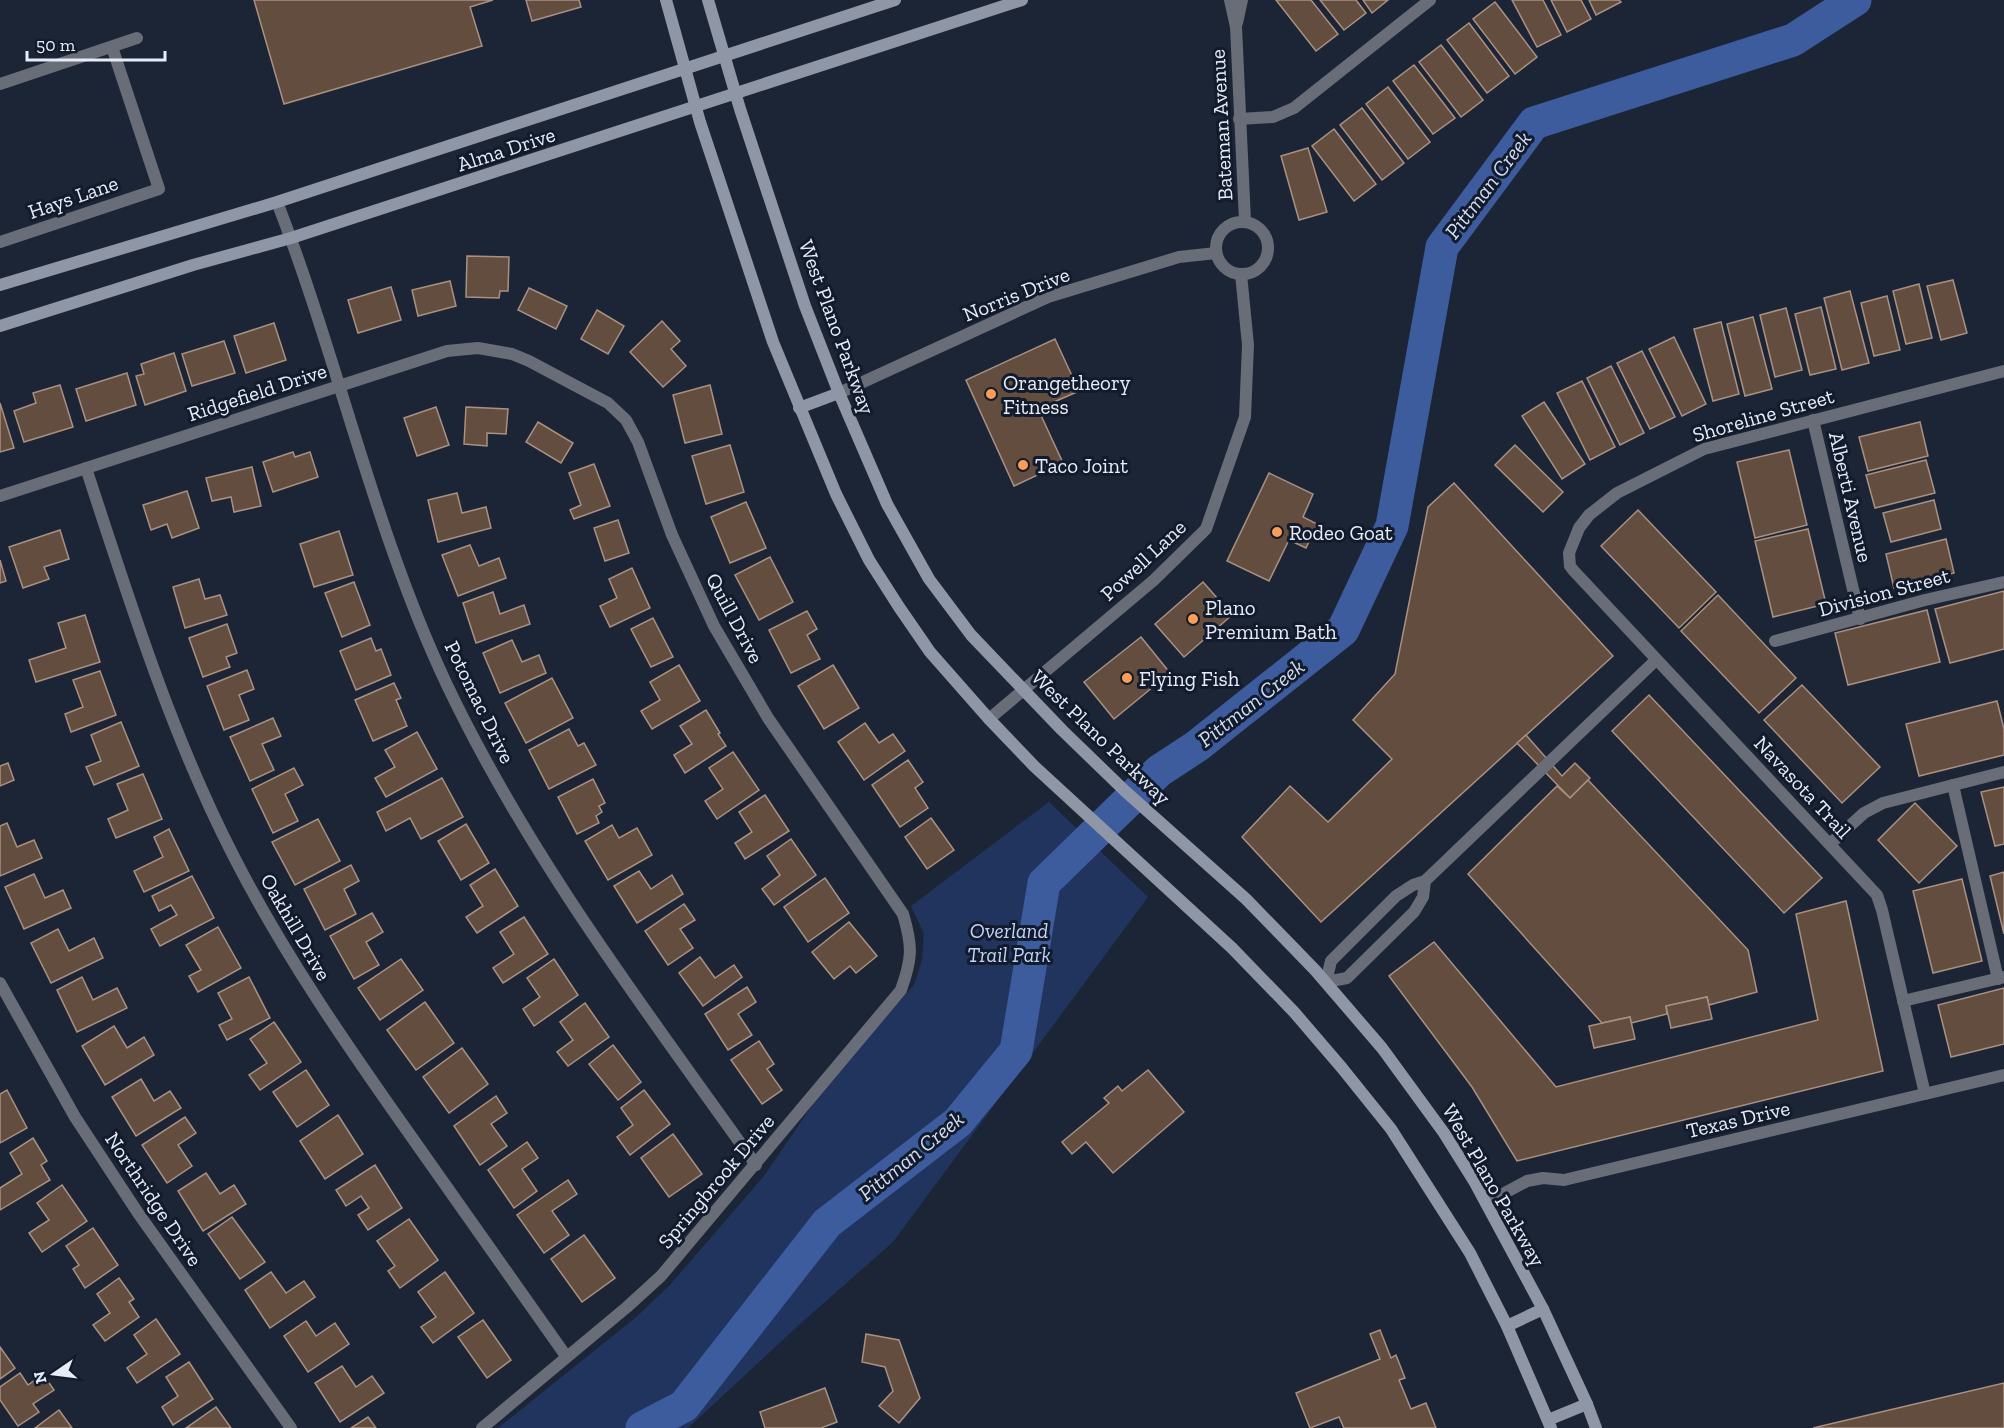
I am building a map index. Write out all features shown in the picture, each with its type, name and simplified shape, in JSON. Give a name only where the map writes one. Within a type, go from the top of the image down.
[{"type":"main road","points":[[666,0],[695,107],[773,342],[836,494],[875,569],[930,652],[989,720],[1020,752],[1232,948],[1294,1012],[1342,1068],[1390,1129],[1470,1253],[1507,1326],[1549,1424],[1587,1404]]},
{"type":"main road","name":"West Plano Parkway","points":[[708,0],[735,94],[805,306],[839,393],[887,504],[929,579],[971,635],[1023,689],[1104,771],[1246,898],[1326,982],[1382,1048],[1437,1123],[1486,1203],[1543,1309],[1596,1428]]},
{"type":"main road","name":"Alma Drive","points":[[0,285],[277,202],[895,0]]},
{"type":"main road","name":"Alma Drive","points":[[0,326],[193,265],[291,238],[1022,0]]},
{"type":"main road","points":[[799,408],[839,393]]},
{"type":"main road","points":[[1507,1326],[1543,1309]]},
{"type":"street","name":"Bateman Avenue","points":[[1230,0],[1236,27],[1245,221]]},
{"type":"street","name":"Bateman Avenue","points":[[1236,27],[1242,0]]},
{"type":"street","points":[[1239,119],[1273,117],[1294,108],[1430,0]]},
{"type":"street","points":[[0,84],[138,38]]},
{"type":"street","name":"Hays Lane","points":[[0,242],[159,189],[112,47]]},
{"type":"street","name":"Potomac Drive","points":[[277,202],[291,238],[401,573],[446,684],[506,799],[571,905],[756,1165]]},
{"type":"street","points":[[1245,221],[1261,229],[1268,245],[1268,254],[1258,269],[1241,274],[1226,268],[1216,253],[1218,237],[1222,230],[1237,222],[1245,221]]},
{"type":"street","name":"Norris Drive","points":[[839,393],[1048,297],[1179,257],[1216,253]]},
{"type":"street","name":"Powell Lane","points":[[989,720],[1154,580],[1206,529],[1245,417],[1248,345],[1241,274]]},
{"type":"street","name":"Ridgefield Drive","points":[[0,496],[447,351],[478,348],[512,354],[529,361]]},
{"type":"street","name":"Quill Drive","points":[[529,361],[608,403],[626,420],[638,442],[672,535],[714,626],[768,718],[903,914]]},
{"type":"street","name":"Shoreline Street","points":[[1569,553],[1583,521],[1603,502],[1704,449],[2004,371]]},
{"type":"street","name":"Alberti Avenue","points":[[1813,420],[1860,619]]},
{"type":"street","name":"Oakhill Drive","points":[[86,468],[149,659],[182,742],[231,853],[265,916],[337,1032],[566,1356]]},
{"type":"street","name":"Navasota Trail","points":[[1569,553],[1570,566],[1573,570],[1871,887],[1880,901],[1925,1094]]},
{"type":"street","name":"Division Street","points":[[1775,641],[1925,600],[2004,582]]},
{"type":"street","points":[[1425,881],[1423,897],[1414,912],[1347,978],[1326,982],[1331,961],[1396,896],[1413,885],[1425,881],[1656,660]]},
{"type":"street","points":[[1830,844],[1870,809],[1904,796],[2004,772]]},
{"type":"street","points":[[1904,1001],[2001,978],[1953,785]]},
{"type":"street","name":"Springbrook Drive","points":[[482,1428],[662,1275],[901,990],[909,966],[911,939],[903,914]]},
{"type":"street","name":"Northridge Drive","points":[[0,983],[75,1117],[138,1213],[291,1428]]},
{"type":"street","name":"Texas Drive","points":[[1486,1203],[1527,1181],[1543,1178],[1564,1180],[2004,1075]]},
{"type":"green space","name":"Overland Trail Park","points":[[1049,802],[1148,897],[893,1242],[688,1428],[498,1428],[635,1318],[669,1286],[764,1176],[841,1063],[914,985],[922,960],[924,934],[911,906]]},
{"type":"building","points":[[254,0],[493,0],[470,7],[482,46],[284,104]]},
{"type":"building","points":[[526,0],[579,0],[581,7],[532,21]]},
{"type":"building","points":[[1276,0],[1311,0],[1338,34],[1316,51]]},
{"type":"building","points":[[1320,0],[1356,0],[1366,13],[1344,30]]},
{"type":"building","points":[[1363,0],[1388,0],[1372,13]]},
{"type":"building","points":[[1512,0],[1543,0],[1561,35],[1537,47]]},
{"type":"building","points":[[1551,0],[1581,0],[1591,19],[1567,32]]},
{"type":"building","points":[[1589,0],[1619,0],[1621,2],[1596,15]]},
{"type":"building","points":[[1495,2],[1537,57],[1515,74],[1473,19]]},
{"type":"building","points":[[1469,23],[1509,76],[1487,93],[1447,40]]},
{"type":"building","points":[[1441,45],[1483,100],[1461,117],[1419,62]]},
{"type":"building","points":[[1414,65],[1455,118],[1433,134],[1393,81]]},
{"type":"building","points":[[1388,87],[1430,142],[1408,159],[1366,104]]},
{"type":"building","points":[[1362,108],[1404,163],[1382,180],[1340,125]]},
{"type":"building","points":[[1334,129],[1376,184],[1354,201],[1312,146]]},
{"type":"building","points":[[1308,148],[1327,212],[1299,220],[1281,156]]},
{"type":"building","points":[[467,256],[509,257],[508,291],[500,291],[499,298],[466,297]]},
{"type":"building","points":[[1953,280],[1967,333],[1941,340],[1927,286]]},
{"type":"building","points":[[450,281],[456,306],[418,316],[412,290]]},
{"type":"building","points":[[1919,284],[1932,338],[1906,344],[1893,291]]},
{"type":"building","points":[[391,287],[401,320],[358,333],[348,300]]},
{"type":"building","points":[[529,288],[567,306],[556,329],[518,310]]},
{"type":"building","points":[[1850,291],[1869,363],[1842,370],[1824,298]]},
{"type":"building","points":[[1887,296],[1900,350],[1874,356],[1861,303]]},
{"type":"building","points":[[1821,307],[1836,369],[1810,375],[1795,314]]},
{"type":"building","points":[[1786,308],[1802,370],[1775,377],[1760,315]]},
{"type":"building","points":[[597,310],[624,326],[608,354],[581,339]]},
{"type":"building","points":[[1753,317],[1772,389],[1745,396],[1727,324]]},
{"type":"building","points":[[662,321],[680,341],[671,349],[686,366],[663,387],[630,352]]},
{"type":"building","points":[[1721,322],[1739,394],[1713,401],[1694,329]]},
{"type":"building","points":[[274,323],[286,360],[246,373],[234,336]]},
{"type":"building","points":[[1674,337],[1706,404],[1682,416],[1649,349]]},
{"type":"building","points":[[1055,339],[1079,391],[1038,409],[1063,463],[1014,486],[966,380]]},
{"type":"building","points":[[224,341],[235,373],[192,386],[182,354]]},
{"type":"building","points":[[1642,351],[1675,417],[1650,429],[1617,363]]},
{"type":"building","points":[[174,353],[186,391],[145,405],[136,376],[144,374],[141,364]]},
{"type":"building","points":[[1611,366],[1644,433],[1620,445],[1587,378]]},
{"type":"building","points":[[127,373],[136,405],[86,421],[76,389]]},
{"type":"building","points":[[1582,381],[1615,447],[1590,460],[1557,393]]},
{"type":"building","points":[[60,385],[73,427],[24,442],[14,411],[36,403],[33,393]]},
{"type":"building","points":[[710,385],[722,434],[685,443],[673,395]]},
{"type":"building","points":[[1544,402],[1585,464],[1562,479],[1522,416]]},
{"type":"building","points":[[0,403],[14,448],[0,452]]},
{"type":"building","points":[[436,407],[449,445],[417,456],[404,418]]},
{"type":"building","points":[[466,407],[508,409],[506,434],[487,433],[487,446],[464,444]]},
{"type":"building","points":[[538,422],[573,443],[561,463],[526,442]]},
{"type":"building","points":[[1920,422],[1928,456],[1868,471],[1859,437]]},
{"type":"building","points":[[730,445],[744,492],[706,504],[692,456]]},
{"type":"building","points":[[1515,445],[1563,492],[1543,512],[1495,465]]},
{"type":"building","points":[[1789,450],[1807,525],[1755,538],[1737,462]]},
{"type":"building","points":[[293,452],[295,457],[310,452],[318,477],[273,492],[263,462]]},
{"type":"building","points":[[1926,460],[1935,493],[1875,508],[1866,475]]},
{"type":"building","points":[[594,464],[610,506],[574,519],[570,510],[581,505],[569,473]]},
{"type":"building","points":[[252,467],[261,506],[234,512],[231,497],[212,501],[206,478]]},
{"type":"building","name":"Rodeo Goat","points":[[1269,473],[1313,494],[1303,517],[1317,524],[1306,548],[1289,540],[1269,581],[1227,561]]},
{"type":"building","points":[[1454,483],[1613,656],[1321,922],[1242,837],[1290,786],[1328,822],[1392,759],[1353,720],[1395,674],[1428,507]]},
{"type":"building","points":[[187,491],[199,528],[172,538],[167,524],[151,530],[143,505]]},
{"type":"building","points":[[457,493],[462,513],[486,507],[491,528],[438,542],[428,500]]},
{"type":"building","points":[[1934,500],[1941,529],[1891,542],[1883,513]]},
{"type":"building","points":[[746,502],[766,548],[730,563],[711,517]]},
{"type":"building","points":[[1638,510],[1716,592],[1679,628],[1601,546]]},
{"type":"building","points":[[618,520],[629,553],[605,561],[594,528]]},
{"type":"building","points":[[1808,529],[1826,604],[1773,617],[1755,541]]},
{"type":"building","points":[[60,530],[69,559],[44,567],[49,579],[23,588],[9,547]]},
{"type":"building","points":[[339,531],[353,575],[314,587],[300,544]]},
{"type":"building","points":[[1946,539],[1954,573],[1894,588],[1886,554]]},
{"type":"building","points":[[470,545],[479,566],[499,558],[506,578],[458,596],[442,555]]},
{"type":"building","points":[[770,557],[793,602],[759,620],[735,575]]},
{"type":"building","points":[[0,560],[6,581],[0,583]]},
{"type":"building","points":[[632,568],[650,608],[610,627],[600,606],[617,598],[609,579]]},
{"type":"building","points":[[199,579],[205,599],[220,595],[227,615],[185,628],[173,587]]},
{"type":"building","points":[[354,582],[370,625],[342,637],[325,593]]},
{"type":"building","name":"Plano Premium Bath","points":[[1203,582],[1232,615],[1184,657],[1155,624]]},
{"type":"building","points":[[2004,591],[2004,649],[1950,663],[1935,609]]},
{"type":"building","points":[[493,592],[500,614],[524,605],[530,624],[476,643],[463,603]]},
{"type":"building","points":[[1718,595],[1796,678],[1759,713],[1681,631]]},
{"type":"building","points":[[1927,610],[1940,662],[1848,685],[1835,633]]},
{"type":"building","points":[[807,611],[817,629],[807,635],[820,659],[791,673],[769,630]]},
{"type":"building","points":[[85,615],[100,662],[36,682],[29,660],[66,648],[58,623]]},
{"type":"building","points":[[653,618],[673,657],[651,667],[631,629]]},
{"type":"building","points":[[227,624],[237,653],[226,657],[230,667],[203,677],[189,638]]},
{"type":"building","name":"Flying Fish","points":[[1141,637],[1170,673],[1114,719],[1084,682]]},
{"type":"building","points":[[371,638],[376,651],[381,649],[391,675],[356,690],[340,651]]},
{"type":"building","points":[[512,640],[522,662],[539,655],[546,673],[500,693],[483,653]]},
{"type":"building","points":[[679,665],[700,701],[652,729],[641,711],[660,700],[650,682]]},
{"type":"building","points":[[833,665],[859,708],[824,729],[798,686]]},
{"type":"building","points":[[247,670],[254,689],[239,695],[249,720],[224,730],[207,686]]},
{"type":"building","points":[[100,671],[116,715],[71,732],[65,714],[83,707],[73,680]]},
{"type":"building","points":[[552,678],[573,718],[526,743],[505,703]]},
{"type":"building","points":[[394,683],[401,698],[396,700],[407,726],[373,741],[355,700]]},
{"type":"building","points":[[1802,685],[1880,767],[1842,803],[1764,720]]},
{"type":"building","points":[[1649,695],[1822,878],[1784,913],[1612,731]]},
{"type":"building","points":[[1997,701],[2004,729],[2004,755],[1919,776],[1906,724]]},
{"type":"building","points":[[706,710],[726,746],[685,773],[674,755],[692,744],[680,726]]},
{"type":"building","points":[[273,718],[281,736],[262,744],[274,770],[250,781],[230,737]]},
{"type":"building","points":[[121,722],[139,766],[94,785],[86,767],[101,761],[91,735]]},
{"type":"building","points":[[865,723],[879,743],[893,734],[905,751],[864,780],[838,742]]},
{"type":"building","points":[[569,729],[578,746],[584,743],[596,765],[549,789],[529,750]]},
{"type":"building","points":[[417,732],[437,769],[386,797],[375,778],[395,767],[385,750]]},
{"type":"building","points":[[1526,735],[1562,776],[1575,763],[1590,778],[1570,798],[1517,743]]},
{"type":"building","points":[[733,752],[759,790],[717,819],[705,801],[723,789],[709,768]]},
{"type":"building","points":[[908,760],[923,782],[915,788],[928,808],[900,827],[872,785]]},
{"type":"building","points":[[8,763],[14,780],[0,786],[0,766]]},
{"type":"building","points":[[294,768],[303,785],[285,794],[298,821],[273,833],[252,789]]},
{"type":"building","points":[[143,774],[162,819],[116,838],[108,819],[128,810],[117,784]]},
{"type":"building","points":[[442,778],[463,817],[421,839],[410,818],[386,831],[377,812]]},
{"type":"building","points":[[593,779],[605,803],[599,806],[602,812],[596,816],[599,823],[577,834],[558,797]]},
{"type":"building","points":[[1588,780],[1748,950],[1757,992],[1709,1005],[1707,997],[1666,1006],[1667,1014],[1631,1023],[1630,1017],[1602,1023],[1468,874],[1557,786],[1570,798]]},
{"type":"building","points":[[2004,787],[2004,844],[1995,846],[1981,792]]},
{"type":"building","points":[[765,795],[789,831],[745,859],[735,843],[752,832],[739,812]]},
{"type":"building","points":[[1915,803],[1957,846],[1919,883],[1878,840]]},
{"type":"building","points":[[931,818],[954,850],[927,869],[905,837]]},
{"type":"building","points":[[318,819],[340,861],[295,885],[272,842]]},
{"type":"building","points":[[7,823],[17,847],[34,840],[42,858],[0,876],[0,826]]},
{"type":"building","points":[[466,824],[489,863],[461,880],[438,841]]},
{"type":"building","points":[[612,825],[619,838],[637,828],[652,855],[608,880],[585,841]]},
{"type":"building","points":[[169,829],[189,871],[144,892],[134,871],[163,857],[154,837]]},
{"type":"building","points":[[791,839],[816,875],[774,905],[762,889],[780,875],[767,856]]},
{"type":"building","points":[[351,865],[359,881],[344,889],[356,914],[325,930],[304,889]]},
{"type":"building","points":[[495,869],[518,906],[477,933],[466,917],[483,906],[470,885]]},
{"type":"building","points":[[639,871],[651,889],[672,875],[683,894],[637,923],[614,886]]},
{"type":"building","points":[[2004,872],[2004,934],[1990,876]]},
{"type":"building","points":[[34,874],[45,898],[63,890],[71,908],[24,929],[5,887]]},
{"type":"building","points":[[192,876],[214,918],[160,946],[151,929],[177,915],[171,905],[159,911],[152,896]]},
{"type":"building","points":[[825,878],[849,913],[808,942],[784,907]]},
{"type":"building","points":[[1962,879],[1982,961],[1933,973],[1913,891]]},
{"type":"building","points":[[1846,901],[1883,1071],[1517,1161],[1472,1087],[1389,976],[1434,942],[1556,1087],[1818,1020],[1796,914]]},
{"type":"building","points":[[684,904],[695,920],[680,929],[693,948],[668,965],[645,931]]},
{"type":"building","points":[[372,913],[383,932],[366,942],[379,965],[354,979],[330,936]]},
{"type":"building","points":[[524,917],[548,954],[503,983],[493,968],[514,954],[500,932]]},
{"type":"building","points":[[849,922],[877,956],[856,973],[850,966],[834,979],[812,952]]},
{"type":"building","points":[[218,927],[241,968],[198,992],[189,976],[201,970],[186,945]]},
{"type":"building","points":[[58,929],[69,951],[94,938],[103,958],[51,983],[31,943]]},
{"type":"building","points":[[700,957],[715,978],[734,965],[742,977],[703,1006],[679,973]]},
{"type":"building","points":[[401,959],[423,990],[380,1020],[358,988]]},
{"type":"building","points":[[554,959],[578,995],[534,1026],[523,1009],[540,997],[527,978]]},
{"type":"building","points":[[82,977],[93,1000],[117,988],[127,1008],[77,1032],[57,990]]},
{"type":"building","points":[[249,977],[270,1018],[227,1040],[219,1025],[232,1019],[218,993]]},
{"type":"building","points":[[747,987],[756,1002],[738,1014],[752,1035],[728,1050],[705,1014]]},
{"type":"building","points":[[2004,988],[2004,1044],[1951,1057],[1938,1005]]},
{"type":"building","points":[[1707,997],[1712,1019],[1671,1028],[1666,1006]]},
{"type":"building","points":[[425,1002],[454,1043],[416,1070],[387,1030]]},
{"type":"building","points":[[585,1003],[609,1037],[568,1066],[557,1052],[573,1040],[560,1022]]},
{"type":"building","points":[[1630,1017],[1635,1039],[1594,1048],[1589,1026]]},
{"type":"building","points":[[274,1022],[301,1062],[260,1090],[249,1075],[267,1063],[250,1039]]},
{"type":"building","points":[[114,1026],[127,1048],[144,1037],[154,1055],[105,1085],[82,1046]]},
{"type":"building","points":[[759,1041],[774,1064],[767,1069],[782,1090],[762,1104],[731,1060]]},
{"type":"building","points":[[613,1045],[641,1082],[618,1100],[589,1064]]},
{"type":"building","points":[[462,1048],[488,1084],[449,1113],[423,1077]]},
{"type":"building","points":[[306,1070],[329,1105],[297,1127],[273,1092]]},
{"type":"building","points":[[1148,1070],[1184,1112],[1113,1173],[1086,1142],[1072,1154],[1062,1142],[1109,1103],[1104,1098],[1118,1086],[1122,1091]]},
{"type":"building","points":[[141,1079],[154,1101],[170,1091],[181,1108],[136,1136],[112,1097]]},
{"type":"building","points":[[7,1090],[27,1128],[0,1143],[0,1094]]},
{"type":"building","points":[[644,1090],[670,1124],[630,1155],[617,1137],[633,1125],[621,1108]]},
{"type":"building","points":[[496,1096],[507,1113],[491,1124],[507,1146],[480,1165],[454,1126]]},
{"type":"building","points":[[338,1115],[363,1154],[325,1179],[300,1141]]},
{"type":"building","points":[[185,1117],[196,1133],[178,1145],[192,1166],[167,1183],[142,1145]]},
{"type":"building","points":[[673,1134],[702,1174],[669,1197],[641,1158]]},
{"type":"building","points":[[33,1138],[47,1161],[41,1165],[50,1180],[0,1210],[0,1188],[22,1174],[10,1153]]},
{"type":"building","points":[[527,1142],[538,1158],[522,1169],[537,1191],[514,1208],[488,1170]]},
{"type":"building","points":[[375,1165],[402,1208],[368,1230],[358,1215],[369,1208],[361,1196],[346,1206],[336,1190]]},
{"type":"building","points":[[206,1173],[220,1194],[234,1185],[246,1204],[203,1231],[178,1191]]},
{"type":"building","points":[[568,1180],[577,1194],[552,1211],[569,1235],[544,1253],[517,1215]]},
{"type":"building","points":[[62,1185],[87,1221],[42,1252],[29,1233],[49,1220],[37,1203]]},
{"type":"building","points":[[232,1217],[265,1262],[240,1279],[208,1234]]},
{"type":"building","points":[[409,1219],[438,1260],[400,1288],[388,1271],[395,1266],[377,1241]]},
{"type":"building","points":[[93,1228],[118,1265],[85,1288],[73,1269],[79,1265],[66,1246]]},
{"type":"building","points":[[584,1235],[615,1278],[582,1302],[551,1259]]},
{"type":"building","points":[[271,1272],[286,1293],[304,1281],[315,1297],[270,1328],[245,1290]]},
{"type":"building","points":[[445,1272],[474,1313],[433,1343],[421,1327],[436,1317],[418,1292]]},
{"type":"building","points":[[119,1278],[134,1299],[129,1302],[139,1317],[105,1341],[93,1325],[110,1313],[97,1294]]},
{"type":"building","points":[[156,1319],[180,1354],[137,1383],[127,1368],[147,1354],[134,1335]]},
{"type":"building","points":[[483,1320],[511,1360],[487,1378],[458,1337]]},
{"type":"building","points":[[306,1321],[316,1336],[335,1323],[349,1344],[308,1372],[284,1336]]},
{"type":"building","points":[[1380,1330],[1391,1358],[1396,1355],[1405,1378],[1399,1380],[1411,1409],[1426,1403],[1436,1428],[1344,1428],[1339,1417],[1310,1428],[1296,1393],[1380,1359],[1370,1334]]},
{"type":"building","points":[[866,1334],[899,1340],[920,1398],[899,1423],[879,1406],[893,1391],[885,1367],[862,1362]]},
{"type":"building","points":[[0,1347],[15,1368],[0,1379]]},
{"type":"building","points":[[189,1362],[213,1399],[173,1425],[162,1407],[178,1396],[166,1377]]},
{"type":"building","points":[[342,1366],[356,1387],[372,1376],[384,1393],[340,1422],[315,1383]]},
{"type":"building","points":[[20,1373],[28,1385],[43,1374],[54,1390],[33,1404],[39,1412],[18,1426],[0,1400],[0,1387]]},
{"type":"building","points":[[2004,1383],[2004,1428],[1813,1428]]},
{"type":"building","points":[[825,1388],[837,1422],[821,1428],[765,1428],[760,1412]]},
{"type":"building","points":[[216,1407],[231,1428],[186,1428]]},
{"type":"building","points":[[59,1410],[72,1428],[35,1428]]},
{"type":"building","points":[[368,1417],[376,1428],[351,1428]]},
{"type":"waterway","name":"Pittman Creek","points":[[642,1428],[684,1406],[827,1223],[958,1122],[1016,1051],[1044,883],[1159,771],[1197,746],[1343,630],[1392,526],[1442,247],[1534,123],[1793,40],[1855,0]]},
{"type":"place","name":"Orangetheory Fitness","points":[[991,394]]},
{"type":"place","name":"Taco Joint","points":[[1023,465]]},
{"type":"place","name":"Rodeo Goat","points":[[1277,532]]},
{"type":"place","name":"Plano Premium Bath","points":[[1193,619]]},
{"type":"place","name":"Flying Fish","points":[[1127,678]]}]
